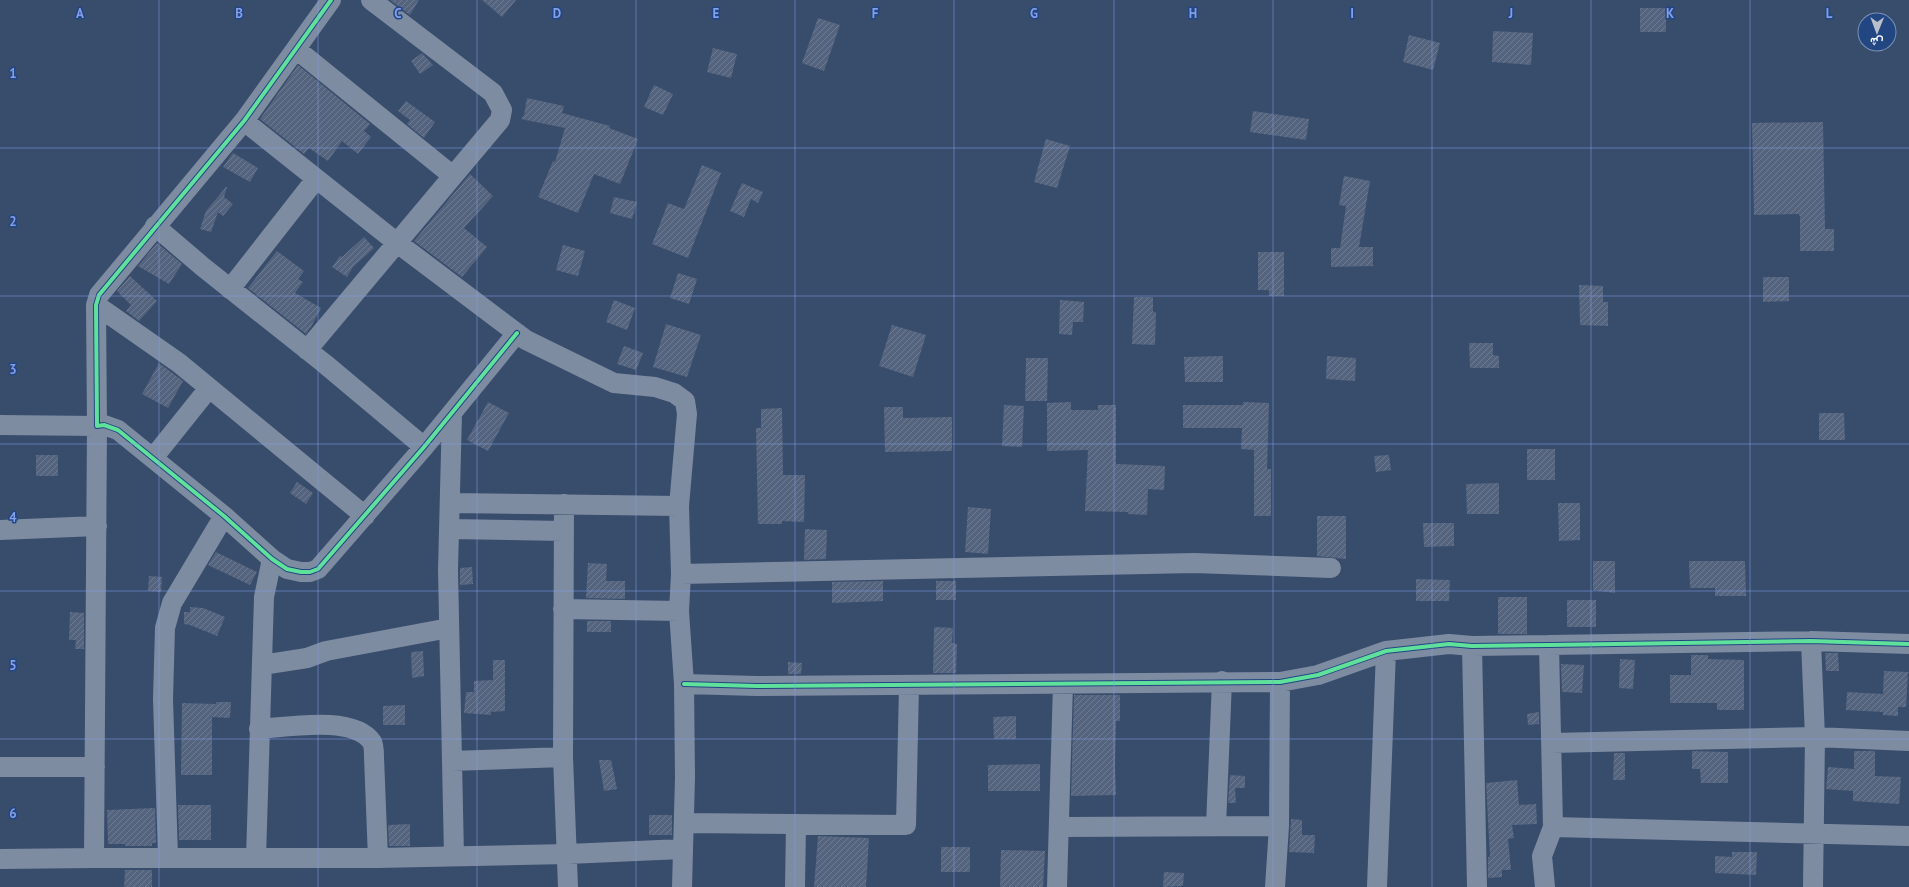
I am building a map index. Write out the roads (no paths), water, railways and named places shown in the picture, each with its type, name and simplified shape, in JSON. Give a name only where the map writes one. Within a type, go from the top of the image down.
[{"type":"street","points":[[94,858],[97,526],[96,305],[99,295],[244,121],[331,0]]},
{"type":"street","points":[[307,350],[396,242],[500,120],[502,110],[493,93],[371,0]]},
{"type":"street","points":[[296,49],[453,176]]},
{"type":"street","points":[[244,121],[396,242],[526,340],[556,356],[614,383],[656,387],[674,393],[685,401],[687,414],[679,506],[681,574],[679,611],[684,684],[685,823],[682,849],[682,887]]},
{"type":"street","points":[[230,289],[316,178]]},
{"type":"street","points":[[155,226],[424,448]]},
{"type":"street","points":[[96,305],[179,363],[365,516]]},
{"type":"street","points":[[0,425],[104,426],[118,430],[224,516],[272,559],[287,569],[310,572],[318,569],[365,516],[424,448],[517,334]]},
{"type":"street","points":[[153,458],[209,388]]},
{"type":"street","points":[[452,413],[451,502],[448,570],[454,856]]},
{"type":"street","points":[[451,502],[679,506]]},
{"type":"street","points":[[564,504],[563,757],[568,854],[568,887]]},
{"type":"street","points":[[168,857],[163,699],[165,628],[172,604],[224,516]]},
{"type":"street","points":[[0,538],[0,530],[97,526]]},
{"type":"street","points":[[450,529],[564,531]]},
{"type":"street","points":[[256,858],[264,597],[272,559]]},
{"type":"street","points":[[681,574],[1194,563],[1331,568]]},
{"type":"street","points":[[563,609],[679,611]]},
{"type":"street","points":[[262,665],[307,658],[326,651],[449,628]]},
{"type":"street","points":[[684,684],[757,686],[1063,684],[1222,681],[1280,682],[1318,675],[1386,651],[1449,644],[1472,646],[1549,646],[1811,641],[1909,644]]},
{"type":"street","points":[[1811,641],[1815,737],[1813,887]]},
{"type":"street","points":[[1472,646],[1477,887]]},
{"type":"street","points":[[1545,887],[1542,856],[1553,826],[1549,646]]},
{"type":"street","points":[[1377,887],[1386,651]]},
{"type":"street","points":[[1216,826],[1222,681]]},
{"type":"street","points":[[1275,887],[1279,826],[1280,682]]},
{"type":"street","points":[[1057,887],[1060,827],[1063,684]]},
{"type":"street","points":[[685,823],[906,825],[909,685]]},
{"type":"street","points":[[260,729],[312,725],[341,726],[357,730],[367,736],[373,744],[378,858]]},
{"type":"street","points":[[1552,743],[1815,737],[1909,741]]},
{"type":"street","points":[[452,761],[563,757]]},
{"type":"street","points":[[0,767],[95,767]]},
{"type":"street","points":[[794,887],[796,825]]},
{"type":"street","points":[[1060,827],[1279,826]]},
{"type":"street","points":[[1553,826],[1909,836]]},
{"type":"street","points":[[0,859],[168,857],[378,858],[568,854],[682,849]]}]
